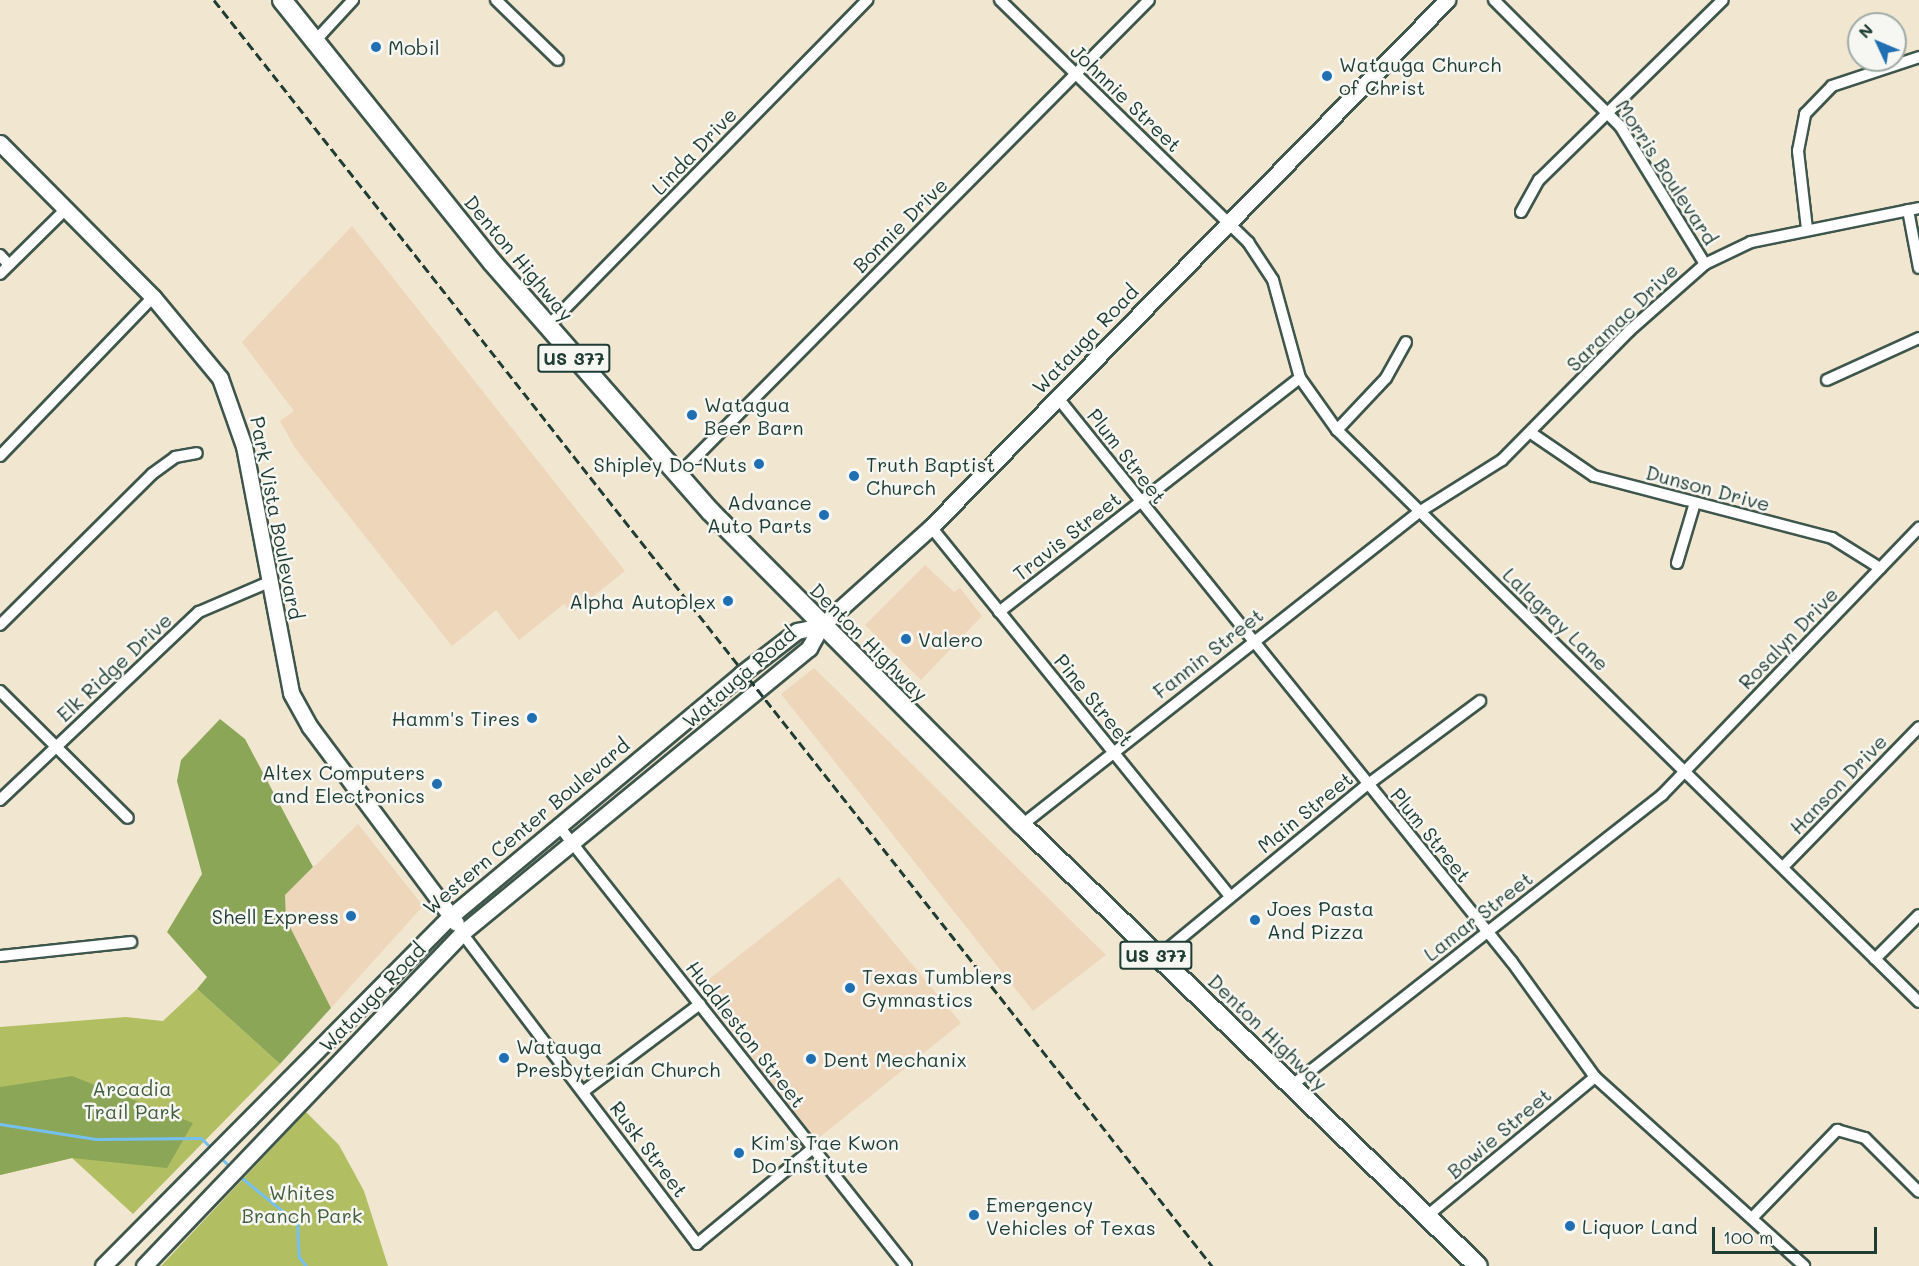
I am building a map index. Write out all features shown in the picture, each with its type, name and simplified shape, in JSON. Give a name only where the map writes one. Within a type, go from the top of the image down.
[{"type":"main road","name":"Denton Highway","points":[[282,0],[547,327],[677,476],[820,626],[1022,825],[1478,1266]]},
{"type":"main road","name":"Watauga Road","points":[[144,1266],[462,933],[807,650],[820,626],[931,527],[1447,0]]},
{"type":"main road","name":"Park Vista Boulevard","points":[[0,143],[153,297],[194,342],[236,411],[284,670],[300,710],[462,933]]},
{"type":"main road","name":"Western Center Boulevard","points":[[104,1266],[280,1085],[451,916],[558,825],[797,631],[820,626]]},
{"type":"street","points":[[315,41],[353,0]]},
{"type":"street","points":[[496,0],[558,60]]},
{"type":"street","name":"Linda Drive","points":[[547,327],[867,0]]},
{"type":"street","name":"Johnnie Street","points":[[1000,0],[1228,222]]},
{"type":"street","name":"Bonnie Drive","points":[[677,476],[1149,0]]},
{"type":"street","name":"Morris Boulevard","points":[[1494,0],[1608,111],[1705,264]]},
{"type":"street","points":[[1521,212],[1539,180],[1722,0]]},
{"type":"street","points":[[1807,229],[1798,151],[1805,114],[1832,87],[1919,57]]},
{"type":"street","points":[[0,274],[66,209]]},
{"type":"street","points":[[1913,209],[1919,268]]},
{"type":"street","name":"Saramac Drive","points":[[1419,512],[1502,460],[1629,331],[1705,264],[1751,242],[1913,209]]},
{"type":"street","name":"Lalagray Lane","points":[[1228,222],[1273,280],[1300,378],[1337,430],[1919,1002]]},
{"type":"street","points":[[0,255],[9,265]]},
{"type":"street","points":[[0,456],[153,297]]},
{"type":"street","points":[[1827,380],[1919,338]]},
{"type":"street","points":[[1337,430],[1386,378],[1406,342]]},
{"type":"street","name":"Travis Street","points":[[999,612],[1300,378]]},
{"type":"street","name":"Plum Street","points":[[1058,398],[1139,502],[1254,639],[1367,785],[1487,932],[1595,1077],[1683,1163],[1754,1216],[1804,1266]]},
{"type":"street","name":"Dunson Drive","points":[[1531,433],[1594,476],[1694,506],[1832,538],[1880,568]]},
{"type":"street","points":[[0,625],[152,474],[175,457],[197,453]]},
{"type":"street","points":[[1677,563],[1694,506]]},
{"type":"street","name":"Fannin Street","points":[[1022,825],[1254,639],[1419,512]]},
{"type":"street","name":"Pine Street","points":[[931,527],[1230,896]]},
{"type":"street","name":"Rosalyn Drive","points":[[1684,772],[1919,528]]},
{"type":"street","name":"Elk Ridge Drive","points":[[0,800],[199,612],[267,583]]},
{"type":"street","points":[[0,691],[128,818]]},
{"type":"street","name":"Main Street","points":[[1158,957],[1367,785],[1480,701]]},
{"type":"street","name":"Hanson Drive","points":[[1783,867],[1919,727]]},
{"type":"street","name":"Lamar Street","points":[[1291,1086],[1487,932],[1684,772]]},
{"type":"street","name":"Huddleston Street","points":[[558,825],[906,1266]]},
{"type":"street","points":[[1875,959],[1919,915]]},
{"type":"street","name":"Rusk Street","points":[[462,933],[584,1091],[697,1244],[813,1148]]},
{"type":"street","points":[[0,956],[131,942]]},
{"type":"street","points":[[584,1091],[700,1004]]},
{"type":"street","name":"Bowie Street","points":[[1427,1216],[1595,1077]]},
{"type":"street","points":[[1754,1216],[1837,1130],[1865,1138],[1919,1192]]},
{"type":"shaded area","points":[[352,226],[625,571],[572,613],[564,604],[519,640],[496,610],[452,646],[295,448],[280,421],[294,411],[242,342]]},
{"type":"shaded area","points":[[925,565],[954,592],[960,588],[982,616],[921,680],[865,625]]},
{"type":"shaded area","points":[[814,668],[1106,955],[1033,1011],[781,694]]},
{"type":"shaded area","points":[[358,824],[423,906],[331,1008],[286,919],[285,895]]},
{"type":"shaded area","points":[[839,877],[961,1023],[815,1141],[699,987]]},
{"type":"green space","points":[[220,719],[245,739],[313,867],[285,895],[286,919],[331,1008],[280,1064],[197,989],[207,977],[167,932],[202,874],[177,781],[181,760]]},
{"type":"green space","name":"Arcadia Trail Park","points":[[197,989],[280,1064],[133,1214],[72,1158],[0,1175],[0,1027],[126,1017],[163,1021]]},
{"type":"green space","points":[[72,1076],[193,1123],[167,1168],[72,1158],[0,1175],[0,1087]]},
{"type":"green space","name":"Whites Branch Park","points":[[306,1112],[339,1145],[364,1191],[388,1266],[161,1266]]},
{"type":"waterway","points":[[0,1124],[96,1139],[201,1138],[213,1150]]},
{"type":"waterway","points":[[220,1157],[230,1167]]},
{"type":"waterway","points":[[237,1174],[297,1223],[299,1257],[306,1266]]},
{"type":"railway","points":[[214,0],[1212,1266]]},
{"type":"place","name":"Mobil","points":[[376,47]]},
{"type":"place","name":"Watauga Church of Christ","points":[[1327,76]]},
{"type":"place","name":"Watagua Beer Barn","points":[[692,415]]},
{"type":"place","name":"Shipley Do-Nuts","points":[[759,464]]},
{"type":"place","name":"Truth Baptist Church","points":[[854,476]]},
{"type":"place","name":"Advance Auto Parts","points":[[824,515]]},
{"type":"place","name":"Alpha Autoplex","points":[[728,601]]},
{"type":"place","name":"Valero","points":[[906,639]]},
{"type":"place","name":"Hamm's Tires","points":[[532,718]]},
{"type":"place","name":"Altex Computers and Electronics","points":[[437,784]]},
{"type":"place","name":"Shell Express","points":[[351,916]]},
{"type":"place","name":"Joes Pasta And Pizza","points":[[1255,920]]},
{"type":"place","name":"Texas Tumblers Gymnastics","points":[[850,988]]},
{"type":"place","name":"Watauga Presbyterian Church","points":[[504,1058]]},
{"type":"place","name":"Dent Mechanix","points":[[811,1059]]},
{"type":"place","name":"Kim's Tae Kwon Do Institute","points":[[739,1153]]},
{"type":"place","name":"Emergency Vehicles of Texas","points":[[974,1215]]},
{"type":"place","name":"Liquor Land","points":[[1570,1226]]}]
